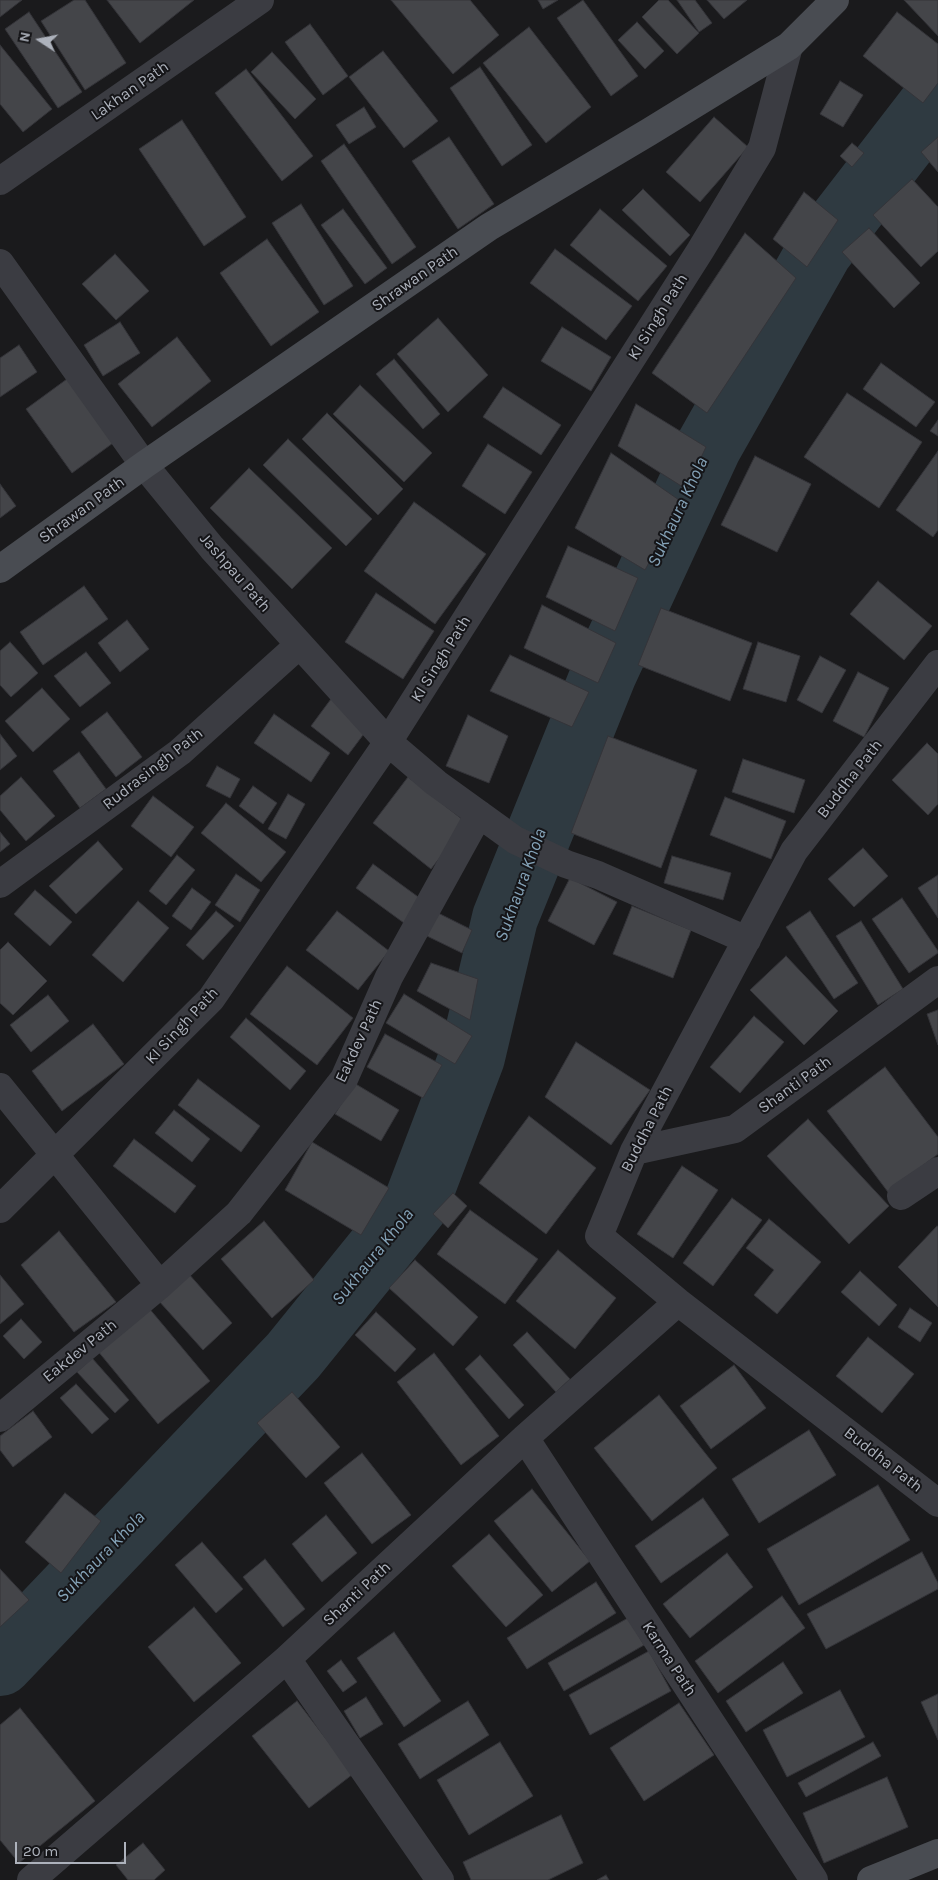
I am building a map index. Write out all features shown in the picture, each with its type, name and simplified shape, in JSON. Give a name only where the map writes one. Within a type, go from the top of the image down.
[{"type":"street","name":"Lakhan Path","points":[[0,181],[260,0]]},
{"type":"street","name":"Shrawan Path","points":[[0,569],[144,465],[489,227],[789,46],[835,0]]},
{"type":"street","name":"KI Singh Path","points":[[0,1209],[211,999],[388,742],[695,259],[762,148],[789,46]]},
{"type":"street","name":"Jashpau Path","points":[[0,262],[144,465],[212,548],[388,742],[436,783],[515,840],[566,864],[747,940]]},
{"type":"street","name":"Rudrasingh Path","points":[[0,884],[180,752],[299,645]]},
{"type":"street","name":"Buddha Path","points":[[938,664],[794,851],[634,1151],[599,1236],[678,1302],[938,1503]]},
{"type":"street","name":"Eakdev Path","points":[[0,1418],[160,1285],[239,1212],[344,1079],[388,977],[479,814]]},
{"type":"street","name":"Shanti Path","points":[[634,1151],[734,1129],[938,980]]},
{"type":"street","points":[[0,1087],[54,1157],[160,1285]]},
{"type":"street","points":[[901,1196],[938,1171]]},
{"type":"street","name":"Shanti Path","points":[[31,1880],[287,1659],[525,1438],[678,1302]]},
{"type":"street","name":"Karma Path","points":[[525,1438],[814,1880]]},
{"type":"street","points":[[287,1659],[440,1880]]},
{"type":"street","points":[[871,1880],[938,1852]]},
{"type":"building","points":[[0,0],[22,0],[0,17]]},
{"type":"building","points":[[74,0],[85,0],[126,63],[85,90],[41,21]]},
{"type":"building","points":[[107,0],[194,0],[140,43]]},
{"type":"building","points":[[391,0],[470,0],[499,35],[453,74]]},
{"type":"building","points":[[538,0],[558,0],[543,9]]},
{"type":"building","points":[[583,0],[638,76],[611,96],[557,18]]},
{"type":"building","points":[[659,0],[668,0],[699,33],[677,54],[642,17]]},
{"type":"building","points":[[677,0],[695,0],[712,23],[699,32]]},
{"type":"building","points":[[707,0],[747,0],[724,19]]},
{"type":"building","points":[[904,0],[938,0],[938,36]]},
{"type":"building","points":[[29,12],[82,92],[58,108],[5,29]]},
{"type":"building","points":[[897,12],[938,44],[938,83],[923,103],[863,56]]},
{"type":"building","points":[[637,22],[664,51],[645,69],[618,40]]},
{"type":"building","points":[[310,24],[348,76],[323,95],[285,42]]},
{"type":"building","points":[[529,27],[591,107],[546,143],[483,63]]},
{"type":"building","points":[[0,45],[52,109],[23,132],[0,104]]},
{"type":"building","points":[[383,51],[438,121],[404,148],[349,77]]},
{"type":"building","points":[[272,52],[316,99],[295,119],[251,72]]},
{"type":"building","points":[[480,67],[532,145],[502,166],[450,88]]},
{"type":"building","points":[[246,69],[313,156],[282,181],[215,93]]},
{"type":"building","points":[[840,81],[863,95],[843,127],[820,114]]},
{"type":"building","points":[[364,107],[376,127],[349,144],[336,125]]},
{"type":"building","points":[[714,117],[748,147],[700,202],[666,172]]},
{"type":"building","points":[[182,120],[246,217],[204,246],[139,149]]},
{"type":"building","points":[[449,137],[494,204],[458,229],[412,161]]},
{"type":"building","points":[[938,137],[938,172],[921,152]]},
{"type":"building","points":[[852,143],[864,153],[852,167],[840,156]]},
{"type":"building","points":[[344,144],[416,247],[392,264],[321,161]]},
{"type":"building","points":[[912,179],[938,207],[938,251],[921,267],[873,215]]},
{"type":"building","points":[[643,189],[690,235],[670,256],[622,210]]},
{"type":"building","points":[[804,192],[838,220],[807,267],[773,239]]},
{"type":"building","points":[[301,204],[353,286],[324,305],[272,223]]},
{"type":"building","points":[[343,209],[387,268],[365,284],[321,225]]},
{"type":"building","points":[[600,209],[667,266],[638,301],[570,245]]},
{"type":"building","points":[[869,228],[920,283],[894,308],[842,252]]},
{"type":"building","points":[[745,233],[796,278],[707,413],[652,373]]},
{"type":"building","points":[[267,239],[319,312],[271,346],[220,273]]},
{"type":"building","points":[[555,249],[632,306],[606,340],[530,283]]},
{"type":"building","points":[[115,254],[149,291],[116,320],[82,284]]},
{"type":"building","points":[[438,318],[488,375],[448,412],[397,354]]},
{"type":"building","points":[[120,322],[140,353],[103,376],[84,345]]},
{"type":"building","points":[[562,327],[611,357],[591,391],[541,361]]},
{"type":"building","points":[[177,337],[211,381],[152,427],[118,384]]},
{"type":"building","points":[[19,345],[37,372],[0,397],[0,358]]},
{"type":"building","points":[[394,359],[440,414],[423,429],[376,374]]},
{"type":"building","points":[[881,363],[935,402],[916,427],[863,389]]},
{"type":"building","points":[[67,379],[113,443],[72,473],[26,409]]},
{"type":"building","points":[[360,385],[432,453],[404,482],[333,414]]},
{"type":"building","points":[[503,387],[561,425],[541,455],[483,417]]},
{"type":"building","points":[[847,393],[922,442],[879,508],[804,457]]},
{"type":"building","points":[[636,404],[706,447],[686,489],[618,446]]},
{"type":"building","points":[[327,413],[403,489],[378,515],[302,439]]},
{"type":"building","points":[[938,420],[938,436],[930,431]]},
{"type":"building","points":[[288,439],[372,519],[346,546],[263,465]]},
{"type":"building","points":[[488,444],[532,472],[505,514],[462,486]]},
{"type":"building","points":[[938,451],[938,530],[933,537],[896,510]]},
{"type":"building","points":[[611,453],[682,502],[645,570],[575,528]]},
{"type":"building","points":[[755,456],[811,484],[777,552],[721,525]]},
{"type":"building","points":[[249,468],[332,548],[292,589],[210,508]]},
{"type":"building","points":[[0,484],[16,506],[0,518]]},
{"type":"building","points":[[414,502],[486,554],[435,624],[364,571]]},
{"type":"building","points":[[568,546],[638,578],[615,631],[546,597]]},
{"type":"building","points":[[878,581],[932,626],[904,660],[850,614]]},
{"type":"building","points":[[84,586],[108,619],[43,665],[20,632]]},
{"type":"building","points":[[376,593],[434,631],[403,679],[345,642]]},
{"type":"building","points":[[542,605],[616,643],[598,683],[524,648]]},
{"type":"building","points":[[661,608],[752,643],[730,701],[638,665]]},
{"type":"building","points":[[127,620],[149,649],[120,672],[98,643]]},
{"type":"building","points":[[10,642],[38,673],[11,697],[0,685],[0,651]]},
{"type":"building","points":[[758,642],[800,656],[786,702],[743,689]]},
{"type":"building","points":[[86,652],[111,683],[80,707],[54,676]]},
{"type":"building","points":[[510,655],[589,692],[572,727],[490,691]]},
{"type":"building","points":[[820,656],[846,670],[822,713],[797,700]]},
{"type":"building","points":[[858,672],[889,688],[864,737],[833,721]]},
{"type":"building","points":[[42,688],[70,719],[33,752],[5,721]]},
{"type":"building","points":[[331,699],[369,727],[348,755],[311,726]]},
{"type":"building","points":[[107,712],[142,757],[116,777],[81,732]]},
{"type":"building","points":[[274,714],[330,753],[311,782],[254,743]]},
{"type":"building","points":[[468,715],[508,736],[489,783],[446,766]]},
{"type":"building","points":[[0,734],[17,756],[0,770]]},
{"type":"building","points":[[608,736],[697,770],[661,868],[571,833]]},
{"type":"building","points":[[927,743],[938,754],[938,804],[928,815],[892,780]]},
{"type":"building","points":[[79,752],[106,789],[80,808],[53,771]]},
{"type":"building","points":[[743,759],[805,780],[794,813],[732,792]]},
{"type":"building","points":[[217,766],[240,779],[230,798],[206,786]]},
{"type":"building","points":[[21,777],[55,816],[26,841],[0,810],[0,796]]},
{"type":"building","points":[[408,777],[467,823],[431,869],[373,823]]},
{"type":"building","points":[[253,786],[277,803],[263,824],[239,806]]},
{"type":"building","points":[[288,794],[305,804],[286,839],[268,829]]},
{"type":"building","points":[[153,796],[194,827],[171,857],[131,826]]},
{"type":"building","points":[[725,797],[786,821],[771,859],[710,835]]},
{"type":"building","points":[[226,803],[286,852],[261,882],[201,833]]},
{"type":"building","points":[[0,832],[10,844],[0,852]]},
{"type":"building","points":[[98,841],[123,869],[76,914],[49,886]]},
{"type":"building","points":[[863,848],[888,876],[854,907],[828,879]]},
{"type":"building","points":[[177,855],[195,870],[166,905],[149,891]]},
{"type":"building","points":[[672,856],[731,873],[723,900],[664,883]]},
{"type":"building","points":[[373,864],[421,899],[404,923],[356,888]]},
{"type":"building","points":[[236,874],[260,890],[240,922],[215,905]]},
{"type":"building","points":[[938,875],[938,918],[918,888]]},
{"type":"building","points":[[570,878],[617,902],[594,945],[548,921]]},
{"type":"building","points":[[192,888],[211,902],[191,930],[172,916]]},
{"type":"building","points":[[35,890],[72,922],[50,946],[14,914]]},
{"type":"building","points":[[902,898],[938,951],[938,953],[909,973],[872,919]]},
{"type":"building","points":[[138,901],[169,928],[123,982],[92,955]]},
{"type":"building","points":[[632,906],[691,930],[673,978],[613,954]]},
{"type":"building","points":[[216,911],[234,926],[203,960],[186,945]]},
{"type":"building","points":[[337,911],[389,951],[358,990],[306,950]]},
{"type":"building","points":[[810,911],[858,983],[834,999],[786,927]]},
{"type":"building","points":[[438,913],[472,930],[462,953],[427,936]]},
{"type":"building","points":[[861,921],[903,989],[878,1005],[836,936]]},
{"type":"building","points":[[8,942],[47,981],[13,1015],[0,1003],[0,950]]},
{"type":"building","points":[[786,956],[838,1011],[804,1045],[750,990]]},
{"type":"building","points":[[431,963],[478,979],[470,1020],[417,991]]},
{"type":"building","points":[[287,966],[353,1018],[317,1065],[250,1014]]},
{"type":"building","points":[[404,994],[472,1036],[455,1064],[386,1023]]},
{"type":"building","points":[[48,995],[69,1021],[31,1052],[10,1025]]},
{"type":"building","points":[[938,1010],[938,1045],[927,1014]]},
{"type":"building","points":[[754,1016],[784,1042],[740,1093],[710,1067]]},
{"type":"building","points":[[246,1018],[306,1071],[290,1090],[230,1037]]},
{"type":"building","points":[[93,1024],[124,1064],[62,1111],[32,1071]]},
{"type":"building","points":[[385,1034],[442,1065],[423,1098],[367,1067]]},
{"type":"building","points":[[576,1042],[650,1090],[611,1145],[545,1097]]},
{"type":"building","points":[[885,1067],[938,1137],[938,1154],[888,1192],[827,1111]]},
{"type":"building","points":[[198,1079],[260,1126],[241,1152],[178,1105]]},
{"type":"building","points":[[354,1083],[399,1110],[381,1141],[335,1114]]},
{"type":"building","points":[[174,1110],[210,1139],[192,1162],[155,1133]]},
{"type":"building","points":[[529,1116],[596,1168],[546,1234],[479,1183]]},
{"type":"building","points":[[808,1119],[889,1206],[849,1244],[767,1156]]},
{"type":"building","points":[[134,1139],[196,1186],[175,1213],[113,1166]]},
{"type":"building","points":[[312,1142],[389,1188],[361,1235],[285,1190]]},
{"type":"building","points":[[682,1166],[718,1190],[673,1258],[637,1234]]},
{"type":"building","points":[[453,1193],[467,1206],[448,1228],[433,1214]]},
{"type":"building","points":[[732,1198],[762,1220],[713,1286],[683,1263]]},
{"type":"building","points":[[470,1210],[538,1259],[505,1304],[437,1254]]},
{"type":"building","points":[[769,1219],[821,1262],[777,1314],[754,1295],[774,1270],[746,1248]]},
{"type":"building","points":[[264,1221],[314,1280],[272,1318],[221,1259]]},
{"type":"building","points":[[938,1227],[938,1307],[898,1267]]},
{"type":"building","points":[[59,1231],[116,1302],[74,1332],[21,1265]]},
{"type":"building","points":[[558,1250],[616,1298],[575,1349],[516,1301]]},
{"type":"building","points":[[415,1260],[478,1317],[453,1346],[389,1288]]},
{"type":"building","points":[[860,1271],[897,1305],[879,1326],[841,1292]]},
{"type":"building","points":[[188,1273],[232,1323],[203,1350],[158,1300]]},
{"type":"building","points":[[0,1275],[24,1304],[0,1324]]},
{"type":"building","points":[[148,1307],[210,1381],[158,1424],[97,1350]]},
{"type":"building","points":[[910,1308],[932,1323],[920,1342],[898,1327]]},
{"type":"building","points":[[376,1312],[416,1349],[395,1372],[355,1335]]},
{"type":"building","points":[[21,1319],[42,1342],[24,1359],[3,1336]]},
{"type":"building","points":[[527,1332],[570,1379],[556,1392],[513,1345]]},
{"type":"building","points":[[868,1337],[914,1374],[882,1413],[836,1376]]},
{"type":"building","points":[[434,1353],[499,1436],[461,1465],[397,1382]]},
{"type":"building","points":[[480,1355],[524,1405],[509,1419],[465,1369]]},
{"type":"building","points":[[92,1358],[129,1400],[115,1413],[77,1372]]},
{"type":"building","points":[[734,1365],[766,1408],[711,1449],[680,1406]]},
{"type":"building","points":[[76,1384],[109,1419],[92,1434],[60,1398]]},
{"type":"building","points":[[292,1392],[340,1447],[306,1478],[257,1423]]},
{"type":"building","points":[[659,1395],[717,1468],[652,1521],[594,1448]]},
{"type":"building","points":[[33,1411],[52,1437],[13,1467],[0,1450],[0,1436]]},
{"type":"building","points":[[809,1430],[836,1475],[759,1523],[732,1479]]},
{"type":"building","points":[[362,1453],[411,1515],[372,1544],[324,1483]]},
{"type":"building","points":[[878,1485],[910,1540],[799,1605],[767,1549]]},
{"type":"building","points":[[532,1489],[590,1561],[552,1592],[494,1521]]},
{"type":"building","points":[[65,1493],[101,1521],[61,1573],[25,1542]]},
{"type":"building","points":[[703,1498],[729,1535],[661,1583],[635,1546]]},
{"type":"building","points":[[326,1515],[357,1553],[322,1582],[292,1544]]},
{"type":"building","points":[[489,1534],[543,1595],[506,1627],[452,1566]]},
{"type":"building","points":[[202,1542],[243,1589],[216,1613],[175,1565]]},
{"type":"building","points":[[922,1552],[938,1583],[938,1589],[826,1649],[807,1614]]},
{"type":"building","points":[[727,1553],[753,1587],[690,1638],[663,1604]]},
{"type":"building","points":[[265,1559],[305,1609],[283,1627],[243,1577]]},
{"type":"building","points":[[0,1569],[29,1600],[0,1627]]},
{"type":"building","points":[[596,1582],[616,1613],[527,1669],[507,1638]]},
{"type":"building","points":[[782,1596],[805,1628],[718,1693],[695,1661]]},
{"type":"building","points":[[194,1607],[241,1663],[194,1702],[148,1647]]},
{"type":"building","points":[[628,1618],[644,1645],[564,1691],[548,1663]]},
{"type":"building","points":[[394,1632],[441,1701],[404,1727],[357,1658]]},
{"type":"building","points":[[649,1651],[671,1691],[590,1735],[569,1695]]},
{"type":"building","points":[[341,1660],[357,1682],[343,1692],[327,1671]]},
{"type":"building","points":[[783,1662],[803,1693],[746,1732],[726,1701]]},
{"type":"building","points":[[840,1690],[865,1737],[787,1777],[763,1730]]},
{"type":"building","points":[[938,1694],[938,1740],[921,1702]]},
{"type":"building","points":[[366,1697],[383,1724],[360,1738],[344,1711]]},
{"type":"building","points":[[297,1701],[353,1774],[309,1808],[252,1736]]},
{"type":"building","points":[[468,1701],[489,1735],[420,1779],[398,1744]]},
{"type":"building","points":[[679,1703],[714,1755],[644,1801],[610,1748]]},
{"type":"building","points":[[20,1708],[95,1801],[19,1863],[0,1840],[0,1725]]},
{"type":"building","points":[[500,1742],[533,1796],[469,1835],[437,1780]]},
{"type":"building","points":[[873,1742],[881,1756],[806,1797],[798,1783]]},
{"type":"building","points":[[887,1777],[908,1827],[824,1863],[803,1813]]},
{"type":"building","points":[[561,1815],[583,1863],[548,1880],[471,1880],[463,1862]]},
{"type":"building","points":[[143,1843],[165,1870],[154,1880],[128,1880],[116,1865]]},
{"type":"building","points":[[606,1875],[609,1880],[597,1880]]},
{"type":"waterway","name":"Sukhaura Khola","points":[[0,1663],[293,1356],[416,1204],[472,1057],[505,918],[604,673],[709,446],[820,250],[938,97]]}]
